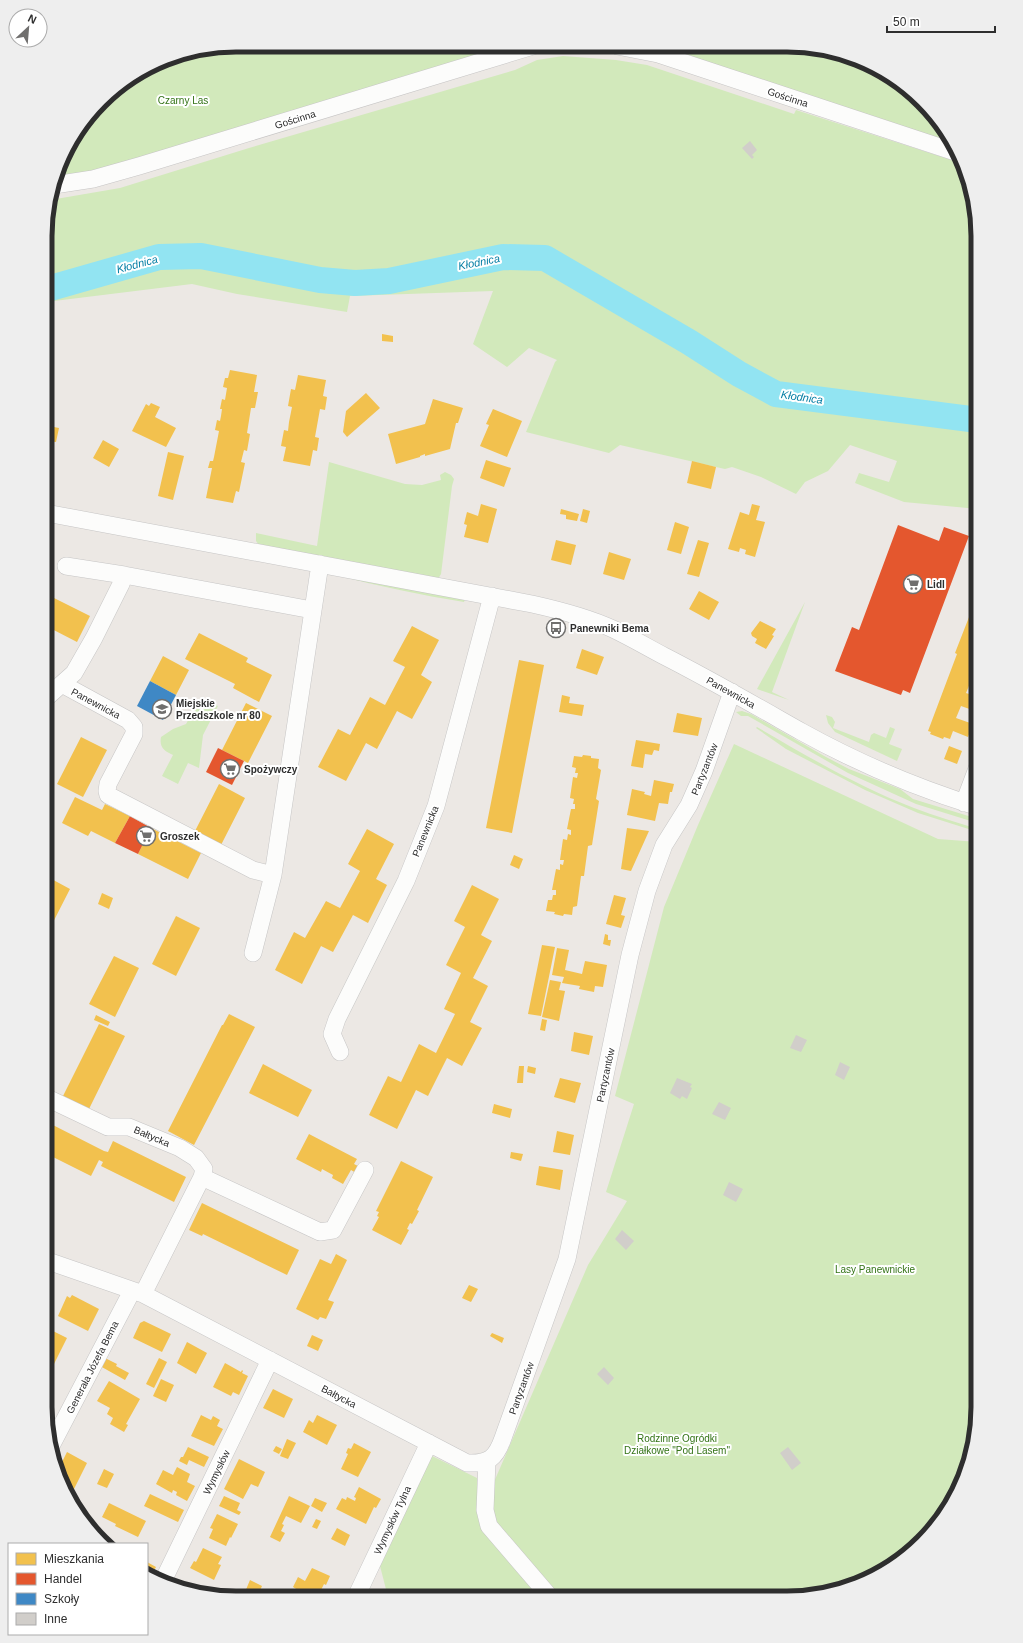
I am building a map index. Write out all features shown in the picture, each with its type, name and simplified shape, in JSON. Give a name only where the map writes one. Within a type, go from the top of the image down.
[{"type":"street","name":"Gościnna","points":[[59,184],[93,179],[139,166],[513,52]]},
{"type":"street","name":"Gościnna","points":[[648,52],[658,54],[949,150]]},
{"type":"street","name":"Panewnicka","points":[[52,514],[550,608],[606,626],[732,692],[807,735],[909,783],[971,805]]},
{"type":"street","points":[[253,953],[273,875],[320,564]]},
{"type":"street","points":[[66,566],[124,575],[312,610]]},
{"type":"street","name":"Panewnicka","points":[[52,693],[74,673],[98,632],[124,575]]},
{"type":"street","name":"Panewnicka","points":[[340,1052],[332,1034],[337,1019],[406,881],[436,806],[492,596]]},
{"type":"street","name":"Panewnicka","points":[[62,684],[128,720],[134,727],[134,734],[108,784],[108,795],[253,870],[273,875]]},
{"type":"street","name":"Partyzantów","points":[[487,1461],[494,1456],[500,1447],[566,1259],[630,955],[647,891],[664,845],[689,805],[704,771],[732,692]]},
{"type":"street","name":"Bałtycka","points":[[52,1100],[108,1127],[130,1126],[180,1148],[196,1158],[204,1169],[202,1177]]},
{"type":"street","points":[[202,1177],[320,1232],[333,1230],[365,1170]]},
{"type":"street","name":"Generała Józefa Bema","points":[[55,1438],[202,1177]]},
{"type":"street","name":"Bałtycka","points":[[52,1263],[137,1293],[270,1360],[467,1463],[487,1461]]},
{"type":"street","name":"Wymysłów","points":[[165,1577],[270,1360]]},
{"type":"street","name":"Wymysłów Tylna","points":[[359,1591],[429,1443]]},
{"type":"street","points":[[487,1461],[485,1510],[489,1526],[545,1591]]},
{"type":"green space","name":"Czarny Las","points":[[224,52],[494,52],[130,161],[62,177],[66,165],[83,134],[106,106],[124,90],[144,77],[165,66],[188,58]]},
{"type":"green space","points":[[669,52],[799,52],[835,58],[868,71],[899,90],[917,106],[933,124],[945,142]]},
{"type":"green space","points":[[563,56],[616,60],[647,65],[794,114],[796,110],[955,161],[965,188],[971,224],[971,414],[778,390],[747,374],[581,267],[548,249],[507,248],[400,275],[360,277],[315,273],[206,252],[169,250],[52,284],[52,224],[56,199],[120,188],[249,148],[515,70],[537,60]]},
{"type":"green space","points":[[162,263],[213,265],[353,288],[405,285],[505,263],[548,268],[591,294],[607,300],[736,376],[776,397],[971,421],[971,508],[904,502],[855,483],[859,473],[889,482],[897,461],[850,445],[828,471],[805,482],[796,494],[761,477],[732,467],[725,469],[620,445],[609,453],[526,432],[557,360],[529,348],[507,367],[473,344],[493,291],[350,296],[347,312],[237,294],[192,284],[52,301],[52,293]]},
{"type":"green space","points":[[329,462],[405,484],[422,485],[441,480],[440,475],[445,472],[451,475],[454,479],[441,574],[438,579],[259,545],[256,541],[256,533],[317,546]]},
{"type":"green space","points":[[336,575],[465,599],[464,602],[384,587]]},
{"type":"green space","points":[[805,602],[772,692],[789,700],[757,689]]},
{"type":"green space","points":[[201,697],[218,706],[203,735],[199,768],[188,763],[178,784],[162,776],[173,755],[162,746],[161,737],[173,729],[186,724]]},
{"type":"green space","points":[[742,711],[751,714],[849,769],[900,789],[913,799],[971,817],[971,821],[916,804],[848,773],[748,716],[741,716],[736,712]]},
{"type":"green space","points":[[826,715],[832,717],[835,722],[833,728],[869,742],[871,735],[874,733],[886,738],[890,727],[895,729],[889,744],[902,749],[897,761],[835,732],[828,723]]},
{"type":"green space","points":[[757,727],[873,791],[922,811],[971,827],[971,830],[918,813],[865,790],[786,749],[756,728]]},
{"type":"green space","name":"Rodzinne Ogródki Działkowe \"Pod Lasem\"","points":[[734,744],[938,839],[971,841],[971,1419],[965,1455],[957,1478],[946,1499],[933,1519],[917,1537],[899,1553],[879,1566],[858,1577],[835,1585],[799,1591],[551,1591],[495,1523],[487,1498],[588,1265],[627,1201],[606,1192],[634,1104],[615,1096],[664,907]]},
{"type":"green space","points":[[430,1455],[477,1478],[483,1528],[534,1591],[386,1591],[380,1566]]},
{"type":"building: Mieszkania","points":[[382,334],[393,336],[393,342],[382,341]]},
{"type":"building: Mieszkania","points":[[230,370],[257,375],[254,392],[258,392],[255,408],[251,408],[247,433],[250,434],[247,451],[244,450],[241,462],[245,463],[239,492],[236,491],[233,503],[206,498],[212,468],[208,468],[210,461],[213,461],[219,431],[215,430],[217,420],[220,421],[222,399],[225,400],[227,388],[223,387],[225,378],[228,378]]},
{"type":"building: Mieszkania","points":[[298,375],[326,380],[323,396],[327,397],[325,410],[320,409],[315,437],[319,438],[317,451],[313,450],[310,466],[283,461],[286,447],[281,446],[284,430],[288,431],[292,407],[288,406],[291,389],[295,390]]},
{"type":"building: Mieszkania","points":[[366,393],[380,408],[347,437],[343,432],[346,411]]},
{"type":"building: Mieszkania","points":[[433,399],[463,408],[458,423],[456,423],[450,449],[425,456],[425,454],[420,457],[396,464],[388,434],[425,424]]},
{"type":"building: Mieszkania","points":[[151,403],[160,407],[155,417],[176,428],[166,447],[132,431],[146,404],[149,406]]},
{"type":"building: Mieszkania","points":[[493,409],[522,421],[507,457],[480,446],[489,425],[486,424]]},
{"type":"building: Mieszkania","points":[[52,427],[59,428],[56,442],[52,442]]},
{"type":"building: Mieszkania","points":[[103,440],[119,449],[109,467],[93,458]]},
{"type":"building: Mieszkania","points":[[168,452],[184,456],[173,500],[158,496]]},
{"type":"building: Mieszkania","points":[[486,460],[511,468],[504,487],[480,478]]},
{"type":"building: Mieszkania","points":[[692,461],[716,467],[711,489],[687,483]]},
{"type":"building: Mieszkania","points":[[481,504],[497,509],[488,543],[464,537],[467,525],[464,524],[467,512],[478,516]]},
{"type":"building: Mieszkania","points":[[752,504],[760,506],[756,520],[765,522],[755,557],[745,554],[746,550],[740,548],[739,552],[728,549],[740,512],[749,515]]},
{"type":"building: Mieszkania","points":[[561,509],[579,514],[577,521],[566,519],[566,515],[560,514]]},
{"type":"building: Mieszkania","points":[[583,509],[590,511],[587,523],[580,521]]},
{"type":"building: Mieszkania","points":[[675,522],[689,527],[681,554],[667,550]]},
{"type":"building: Mieszkania","points":[[556,540],[576,545],[571,565],[551,560]]},
{"type":"building: Mieszkania","points":[[698,540],[709,543],[699,577],[687,574]]},
{"type":"building: Mieszkania","points":[[609,552],[631,559],[624,580],[603,574]]},
{"type":"building: Mieszkania","points":[[699,591],[719,602],[709,620],[689,609]]},
{"type":"building: Mieszkania","points":[[52,597],[90,616],[77,642],[52,629]]},
{"type":"building: Mieszkania","points":[[971,612],[971,681],[966,693],[971,695],[971,710],[961,706],[956,718],[971,723],[971,729],[968,737],[953,731],[950,739],[944,737],[943,739],[930,734],[931,732],[928,731],[957,654],[955,653]]},
{"type":"building: Mieszkania","points":[[760,621],[776,629],[772,635],[774,636],[766,649],[755,643],[757,639],[752,636],[751,633]]},
{"type":"building: Mieszkania","points":[[412,626],[439,640],[421,675],[432,682],[412,719],[397,711],[377,749],[366,743],[346,781],[318,767],[338,729],[350,735],[370,697],[385,705],[405,667],[393,661]]},
{"type":"building: Mieszkania","points":[[199,633],[248,658],[246,662],[272,675],[259,702],[233,688],[235,684],[185,659]]},
{"type":"building: Mieszkania","points":[[582,649],[604,657],[597,675],[576,668]]},
{"type":"building: Mieszkania","points":[[163,656],[189,670],[176,695],[150,681]]},
{"type":"building: Mieszkania","points":[[519,660],[544,665],[512,833],[486,828]]},
{"type":"building: Mieszkania","points":[[562,695],[570,697],[569,703],[584,705],[582,716],[559,712]]},
{"type":"building: Mieszkania","points":[[246,703],[272,716],[248,763],[222,750]]},
{"type":"building: Mieszkania","points":[[677,713],[702,718],[698,736],[673,732]]},
{"type":"building: Mieszkania","points":[[81,737],[107,750],[83,797],[57,784]]},
{"type":"building: Mieszkania","points":[[636,740],[660,744],[659,751],[654,750],[652,755],[645,754],[643,768],[631,766]]},
{"type":"building: Mieszkania","points":[[949,746],[962,751],[957,764],[944,759]]},
{"type":"building: Mieszkania","points":[[583,755],[599,759],[598,768],[601,770],[596,799],[599,801],[592,845],[588,846],[584,876],[581,876],[577,906],[573,907],[572,915],[564,914],[563,916],[554,914],[555,912],[546,911],[548,900],[552,900],[553,895],[556,895],[556,890],[552,890],[556,869],[560,870],[560,864],[563,865],[564,860],[560,860],[563,839],[567,840],[568,834],[571,835],[571,830],[567,829],[571,809],[575,809],[575,804],[573,804],[574,799],[570,798],[573,777],[577,778],[578,773],[575,773],[576,768],[572,767],[574,756],[582,757]]},
{"type":"building: Mieszkania","points":[[654,780],[674,784],[672,792],[670,792],[668,804],[659,803],[655,821],[627,815],[632,789],[645,792],[644,794],[651,796]]},
{"type":"building: Mieszkania","points":[[219,784],[245,798],[221,845],[195,831]]},
{"type":"building: Mieszkania","points":[[75,797],[102,810],[105,804],[130,816],[115,843],[91,831],[88,836],[62,823]]},
{"type":"building: Mieszkania","points":[[151,828],[201,853],[188,879],[138,854]]},
{"type":"building: Mieszkania","points":[[627,828],[649,831],[631,871],[621,869]]},
{"type":"building: Mieszkania","points":[[367,829],[394,844],[376,879],[387,885],[368,923],[353,915],[333,952],[321,946],[302,984],[275,970],[294,932],[305,938],[326,901],[340,908],[360,871],[348,864]]},
{"type":"building: Mieszkania","points":[[514,855],[523,859],[519,869],[510,865]]},
{"type":"building: Mieszkania","points":[[52,879],[70,889],[52,924]]},
{"type":"building: Mieszkania","points":[[472,885],[499,899],[481,935],[492,941],[473,978],[488,986],[470,1022],[482,1028],[462,1066],[447,1058],[428,1096],[416,1090],[397,1129],[369,1115],[388,1076],[401,1082],[419,1044],[436,1053],[455,1014],[444,1009],[461,973],[446,965],[465,927],[454,921]]},
{"type":"building: Mieszkania","points":[[102,893],[113,898],[109,909],[98,904]]},
{"type":"building: Mieszkania","points":[[614,895],[626,898],[621,915],[625,916],[621,928],[606,924]]},
{"type":"building: Mieszkania","points":[[176,916],[200,928],[176,976],[152,964]]},
{"type":"building: Mieszkania","points":[[605,934],[608,935],[608,940],[611,940],[610,946],[603,944]]},
{"type":"building: Mieszkania","points":[[542,945],[555,947],[541,1016],[528,1014]]},
{"type":"building: Mieszkania","points":[[557,948],[569,950],[565,970],[582,974],[585,961],[607,965],[603,987],[595,986],[594,992],[579,989],[580,986],[562,983],[564,977],[552,975]]},
{"type":"building: Mieszkania","points":[[114,956],[139,968],[115,1017],[89,1004]]},
{"type":"building: Mieszkania","points":[[550,980],[561,982],[559,990],[565,991],[559,1021],[542,1017]]},
{"type":"building: Mieszkania","points":[[229,1014],[255,1027],[194,1145],[168,1131]]},
{"type":"building: Mieszkania","points":[[96,1015],[110,1022],[108,1026],[94,1020]]},
{"type":"building: Mieszkania","points":[[542,1019],[547,1020],[545,1031],[540,1030]]},
{"type":"building: Mieszkania","points":[[99,1024],[125,1036],[89,1109],[63,1096]]},
{"type":"building: Mieszkania","points":[[574,1032],[593,1036],[589,1055],[571,1051]]},
{"type":"building: Mieszkania","points":[[263,1064],[312,1090],[298,1117],[249,1093]]},
{"type":"building: Mieszkania","points":[[519,1066],[524,1066],[523,1083],[517,1083]]},
{"type":"building: Mieszkania","points":[[528,1066],[536,1068],[535,1074],[527,1072]]},
{"type":"building: Mieszkania","points":[[560,1078],[581,1083],[575,1103],[554,1097]]},
{"type":"building: Mieszkania","points":[[494,1104],[512,1109],[510,1118],[492,1113]]},
{"type":"building: Mieszkania","points":[[52,1125],[104,1151],[108,1152],[113,1141],[186,1177],[174,1202],[101,1166],[103,1162],[99,1160],[91,1176],[52,1156]]},
{"type":"building: Mieszkania","points":[[557,1131],[574,1135],[570,1155],[553,1152]]},
{"type":"building: Mieszkania","points":[[309,1134],[357,1159],[354,1164],[360,1167],[356,1173],[351,1170],[343,1184],[332,1178],[333,1175],[322,1169],[321,1172],[296,1159]]},
{"type":"building: Mieszkania","points":[[511,1152],[523,1154],[521,1161],[510,1158]]},
{"type":"building: Mieszkania","points":[[401,1161],[433,1177],[417,1210],[419,1211],[412,1224],[410,1223],[407,1229],[409,1230],[401,1245],[372,1230],[379,1217],[377,1216],[379,1212],[376,1211]]},
{"type":"building: Mieszkania","points":[[539,1166],[563,1170],[560,1190],[536,1185]]},
{"type":"building: Mieszkania","points":[[202,1203],[299,1250],[287,1275],[203,1234],[202,1236],[189,1230]]},
{"type":"building: Mieszkania","points":[[336,1254],[347,1260],[328,1300],[334,1302],[326,1319],[320,1317],[318,1320],[296,1309],[320,1259],[331,1264]]},
{"type":"building: Mieszkania","points":[[469,1285],[478,1289],[471,1302],[462,1298]]},
{"type":"building: Mieszkania","points":[[72,1295],[99,1309],[88,1331],[58,1316],[67,1296],[70,1298]]},
{"type":"building: Mieszkania","points":[[144,1321],[171,1334],[162,1352],[133,1338],[140,1323]]},
{"type":"building: Mieszkania","points":[[53,1331],[67,1338],[52,1368]]},
{"type":"building: Mieszkania","points":[[492,1333],[504,1338],[502,1343],[490,1336]]},
{"type":"building: Mieszkania","points":[[312,1335],[323,1340],[318,1351],[307,1346]]},
{"type":"building: Mieszkania","points":[[187,1342],[207,1353],[196,1374],[177,1363]]},
{"type":"building: Mieszkania","points":[[105,1358],[117,1364],[116,1366],[129,1373],[125,1380],[100,1366]]},
{"type":"building: Mieszkania","points":[[159,1358],[167,1362],[154,1388],[146,1384]]},
{"type":"building: Mieszkania","points":[[225,1363],[241,1372],[242,1370],[242,1373],[248,1376],[239,1395],[233,1392],[231,1396],[213,1387]]},
{"type":"building: Mieszkania","points":[[161,1379],[174,1385],[166,1402],[153,1396]]},
{"type":"building: Mieszkania","points":[[109,1381],[140,1399],[126,1424],[128,1425],[124,1432],[110,1424],[113,1418],[107,1414],[110,1408],[97,1401]]},
{"type":"building: Mieszkania","points":[[273,1389],[293,1399],[284,1418],[263,1408]]},
{"type":"building: Mieszkania","points":[[201,1415],[211,1420],[213,1416],[220,1420],[217,1426],[223,1429],[214,1446],[191,1436]]},
{"type":"building: Mieszkania","points":[[317,1415],[337,1425],[327,1445],[303,1432],[309,1420],[313,1423]]},
{"type":"building: Mieszkania","points":[[287,1439],[296,1443],[288,1459],[280,1456]]},
{"type":"building: Mieszkania","points":[[354,1443],[371,1452],[358,1477],[341,1469],[348,1454],[346,1453],[348,1448],[351,1449]]},
{"type":"building: Mieszkania","points":[[276,1446],[282,1449],[279,1454],[273,1451]]},
{"type":"building: Mieszkania","points":[[188,1447],[209,1457],[204,1467],[189,1460],[187,1465],[179,1461],[181,1457],[183,1457]]},
{"type":"building: Mieszkania","points":[[67,1452],[87,1463],[73,1491],[66,1478],[61,1464]]},
{"type":"building: Mieszkania","points":[[239,1459],[265,1472],[258,1487],[251,1484],[243,1499],[224,1489]]},
{"type":"building: Mieszkania","points":[[177,1467],[190,1474],[187,1482],[195,1486],[187,1501],[176,1495],[177,1492],[173,1490],[172,1493],[156,1484],[163,1470],[173,1475]]},
{"type":"building: Mieszkania","points":[[104,1469],[114,1474],[107,1488],[97,1484]]},
{"type":"building: Mieszkania","points":[[359,1487],[381,1499],[376,1508],[374,1507],[366,1524],[336,1509],[342,1498],[346,1500],[347,1497],[355,1501],[356,1498],[354,1497]]},
{"type":"building: Mieszkania","points":[[150,1494],[184,1510],[178,1522],[144,1506]]},
{"type":"building: Mieszkania","points":[[224,1496],[240,1503],[237,1510],[241,1512],[239,1515],[219,1506]]},
{"type":"building: Mieszkania","points":[[289,1496],[310,1506],[301,1523],[286,1516],[282,1524],[284,1525],[281,1531],[285,1533],[280,1542],[270,1537]]},
{"type":"building: Mieszkania","points":[[315,1498],[327,1503],[322,1512],[311,1506]]},
{"type":"building: Mieszkania","points":[[109,1503],[146,1521],[138,1537],[115,1526],[116,1524],[102,1517]]},
{"type":"building: Mieszkania","points":[[217,1514],[238,1524],[226,1546],[209,1538],[213,1529],[210,1528]]},
{"type":"building: Mieszkania","points":[[316,1519],[321,1521],[317,1529],[312,1527]]},
{"type":"building: Mieszkania","points":[[337,1528],[350,1535],[345,1546],[331,1539]]},
{"type":"building: Mieszkania","points":[[203,1548],[222,1557],[218,1564],[221,1565],[214,1580],[190,1568],[194,1561],[196,1562]]},
{"type":"building: Mieszkania","points":[[148,1563],[156,1567],[154,1571],[148,1568]]},
{"type":"building: Mieszkania","points":[[312,1568],[330,1576],[326,1585],[324,1584],[321,1590],[323,1591],[299,1591],[293,1587],[298,1577],[305,1581]]},
{"type":"building: Mieszkania","points":[[250,1580],[262,1586],[260,1591],[245,1591]]},
{"type":"building: Handel","name":"Lidl","points":[[898,525],[939,541],[944,527],[969,536],[910,693],[903,690],[901,695],[835,671],[852,627],[859,630]]},
{"type":"building: Handel","points":[[218,748],[244,761],[232,785],[206,772]]},
{"type":"building: Handel","points":[[130,816],[151,828],[138,854],[115,843]]},
{"type":"building: Szkoły","points":[[150,681],[176,695],[163,720],[137,706]]},
{"type":"building: Inne","points":[[750,141],[757,150],[752,155],[754,157],[752,159],[742,148]]},
{"type":"building: Inne","points":[[796,1035],[807,1040],[801,1052],[790,1048]]},
{"type":"building: Inne","points":[[840,1062],[850,1067],[844,1080],[835,1075]]},
{"type":"building: Inne","points":[[677,1078],[692,1084],[690,1087],[692,1088],[687,1099],[682,1096],[680,1099],[670,1093]]},
{"type":"building: Inne","points":[[719,1102],[731,1108],[725,1120],[712,1114]]},
{"type":"building: Inne","points":[[729,1182],[743,1189],[736,1202],[723,1195]]},
{"type":"building: Inne","points":[[622,1230],[634,1241],[626,1250],[615,1239]]},
{"type":"building: Inne","points":[[604,1367],[614,1378],[608,1385],[597,1374]]},
{"type":"building: Inne","points":[[788,1447],[801,1463],[792,1470],[780,1453]]},
{"type":"waterway","name":"Kłodnica","points":[[52,288],[159,257],[201,256],[320,280],[355,283],[389,281],[503,257],[545,258],[689,342],[739,374],[776,394],[971,419]]},
{"type":"waterway","points":[[265,269],[267,280]]},
{"type":"place","name":"Lidl","points":[[913,584]]},
{"type":"place","name":"Panewniki Bema","points":[[556,628]]},
{"type":"place","name":"Miejskie Przedszkole nr 80","points":[[162,709]]},
{"type":"place","name":"Spożywczy","points":[[230,769]]},
{"type":"place","name":"Groszek","points":[[146,836]]},
{"type":"park label","name":"Lasy Panewnickie","points":[[875,1269]]}]
